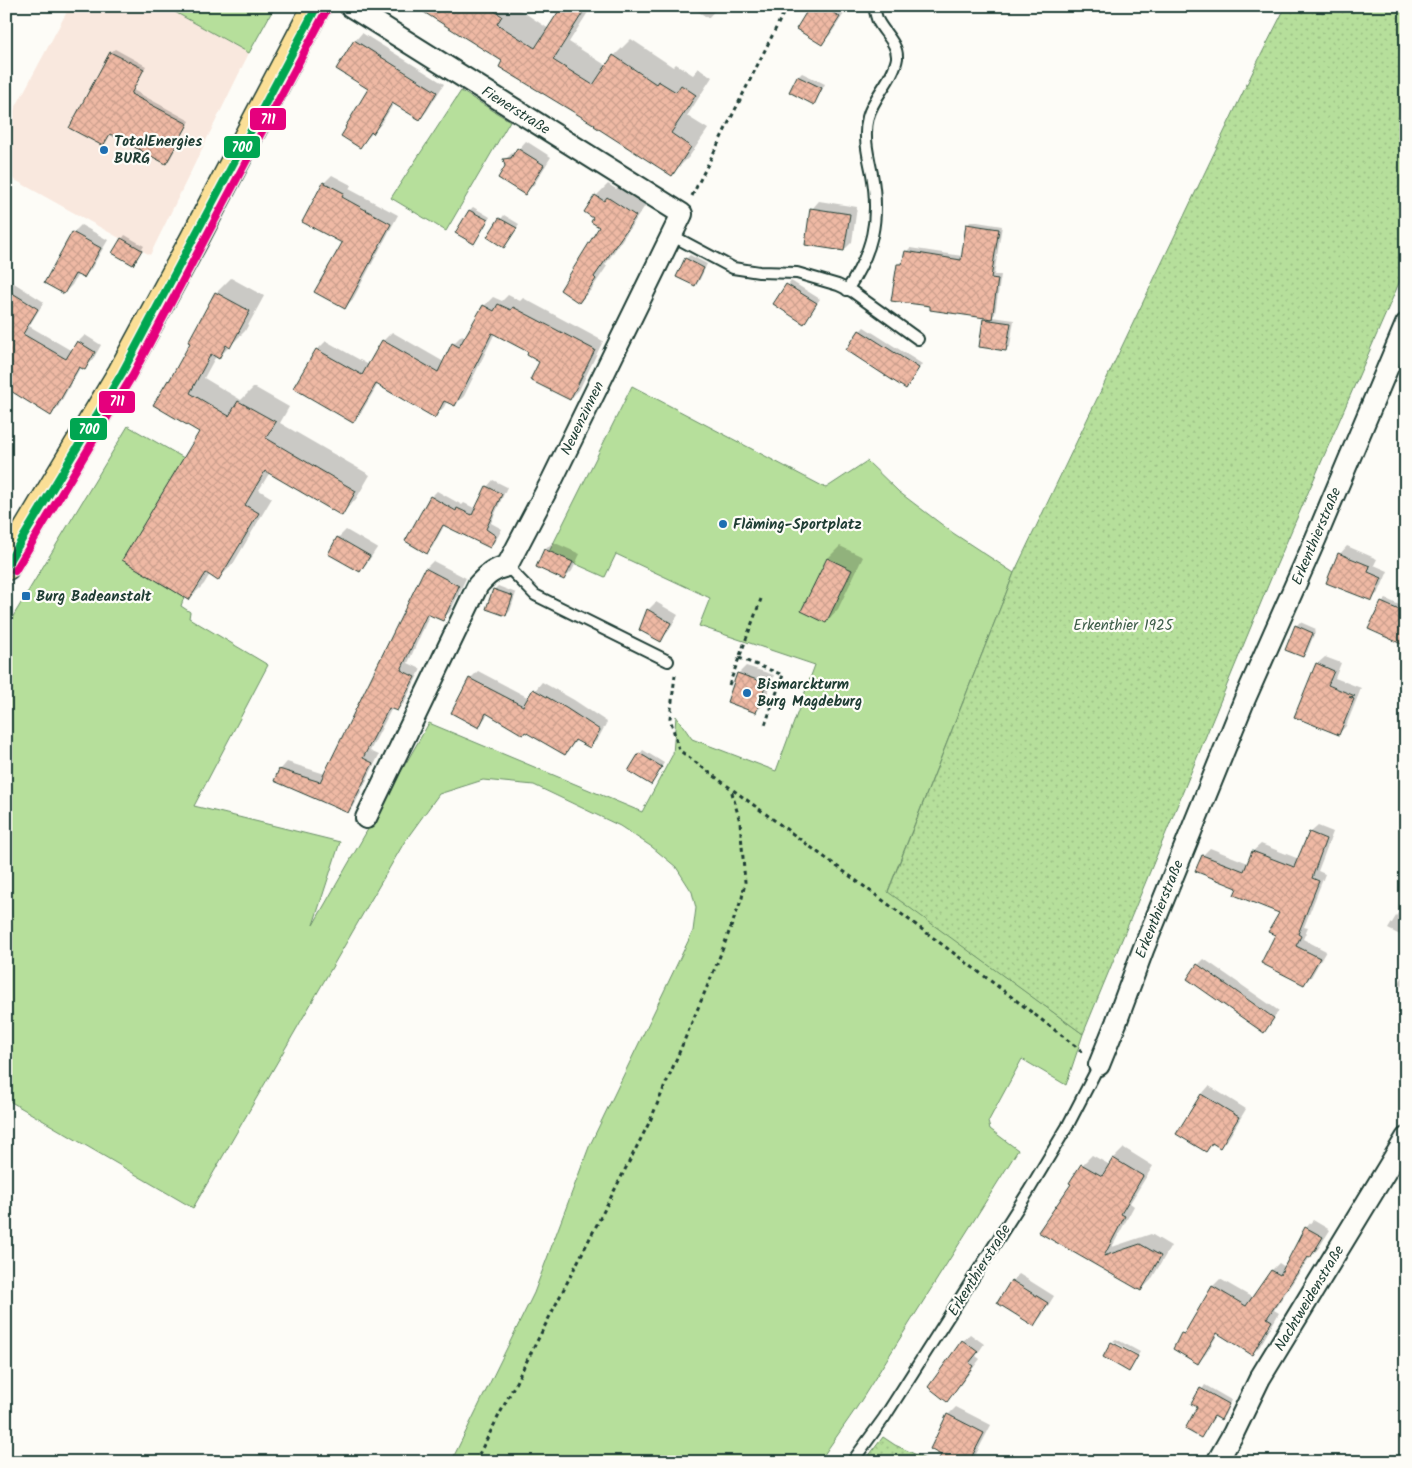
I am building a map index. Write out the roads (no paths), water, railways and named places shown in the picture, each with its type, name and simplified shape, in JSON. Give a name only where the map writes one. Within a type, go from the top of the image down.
[{"type":"main road","points":[[6,566],[126,365],[317,6]]},
{"type":"street","name":"Fienerstraße","points":[[350,6],[682,214]]},
{"type":"street","name":"Neuenzinnen","points":[[507,566],[552,480],[682,214]]},
{"type":"street","name":"Erkenthierstraße","points":[[1099,1065],[1161,903],[1244,700],[1316,538],[1406,324]]},
{"type":"street","points":[[366,818],[478,585],[487,575],[507,566]]},
{"type":"street","name":"Nachtweidenstraße","points":[[1216,1462],[1233,1434],[1260,1378],[1406,1138]]},
{"type":"lane","points":[[847,290],[859,272],[873,237],[875,220],[874,187],[866,141],[868,115],[892,70],[896,58],[895,48],[878,22],[874,6]]},
{"type":"lane","points":[[671,235],[732,268],[759,272],[797,273],[838,285],[918,340]]},
{"type":"lane","points":[[507,566],[534,595],[668,661]]},
{"type":"lane","name":"Erkenthierstraße","points":[[852,1462],[884,1418],[1038,1176],[1067,1127],[1099,1065]]},
{"type":"place","name":"TotalEnergies BURG","points":[[104,150]]},
{"type":"place","name":"Fläming-Sportplatz","points":[[723,524]]},
{"type":"place","name":"Burg Badeanstalt","points":[[26,596]]},
{"type":"place","name":"Bismarckturm Burg Magdeburg","points":[[747,693]]},
{"type":"park label","name":"Erkenthier 1925","points":[[1123,625]]}]
